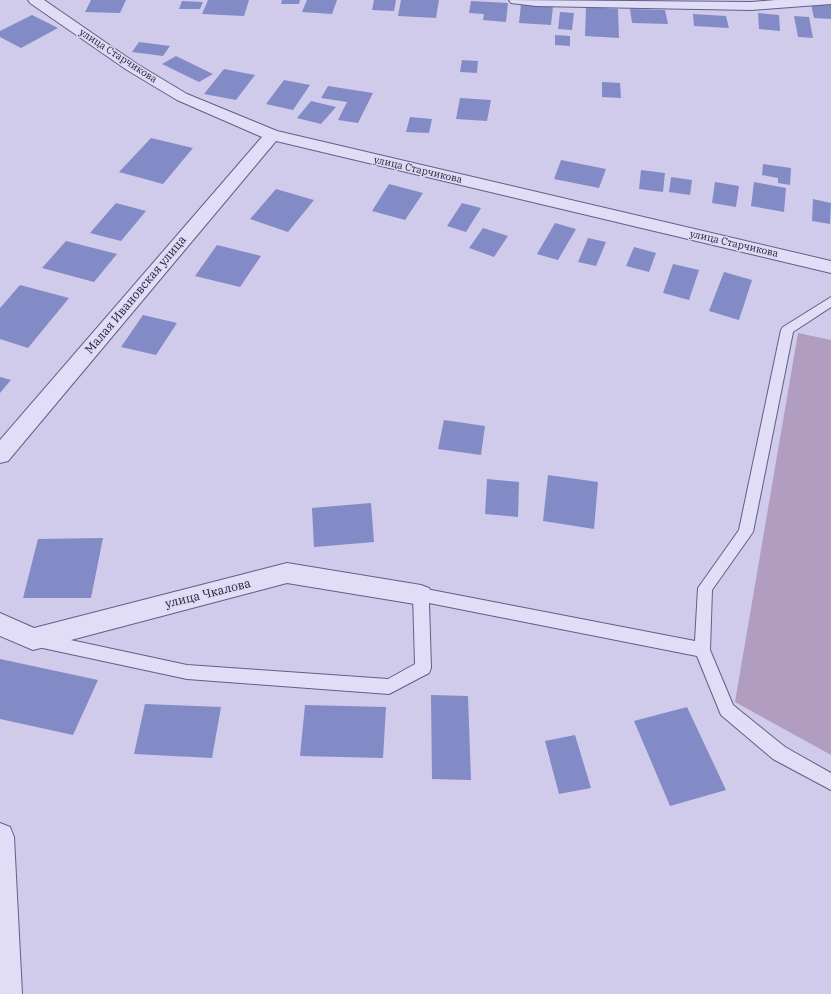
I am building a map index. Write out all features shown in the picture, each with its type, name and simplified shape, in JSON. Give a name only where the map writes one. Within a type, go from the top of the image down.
[{"type":"street","name":"улица Старчикова","points":[[35,0],[132,66],[182,97],[272,135],[831,267]]},
{"type":"street","points":[[516,0],[536,2],[751,6],[831,0]]},
{"type":"street","name":"Малая Ивановская улица","points":[[0,455],[272,135]]},
{"type":"street","name":"улица Чкалова","points":[[33,639],[287,573],[421,595]]},
{"type":"street","points":[[0,624],[33,639]]},
{"type":"street","points":[[0,837],[7,994]]},
{"type":"lane","points":[[831,301],[787,330],[746,532],[705,588],[702,650],[727,710],[779,753],[831,782]]},
{"type":"lane","points":[[33,639],[187,672],[389,687],[423,668],[421,595],[702,650]]},
{"type":"shaded area","points":[[798,333],[831,340],[831,755],[735,702]]},
{"type":"building","points":[[91,0],[126,0],[120,13],[85,12]]},
{"type":"building","points":[[208,0],[249,0],[244,16],[202,14]]},
{"type":"building","points":[[282,0],[300,0],[299,4],[281,4]]},
{"type":"building","points":[[307,0],[337,0],[332,14],[302,12]]},
{"type":"building","points":[[374,0],[396,0],[394,11],[372,10]]},
{"type":"building","points":[[401,0],[439,0],[436,18],[398,16]]},
{"type":"building","points":[[182,1],[203,2],[200,9],[179,9]]},
{"type":"building","points":[[471,1],[508,3],[506,22],[483,20],[484,14],[469,13]]},
{"type":"building","points":[[521,4],[553,6],[551,25],[519,23]]},
{"type":"building","points":[[811,4],[831,5],[831,19],[814,18]]},
{"type":"building","points":[[586,7],[618,9],[619,38],[585,36]]},
{"type":"building","points":[[630,9],[665,10],[668,24],[632,23]]},
{"type":"building","points":[[560,12],[574,13],[572,30],[558,29]]},
{"type":"building","points":[[758,13],[779,15],[780,31],[759,29]]},
{"type":"building","points":[[693,14],[726,16],[729,28],[694,26]]},
{"type":"building","points":[[32,15],[58,28],[21,48],[0,37],[0,31]]},
{"type":"building","points":[[794,16],[809,17],[813,38],[798,37]]},
{"type":"building","points":[[555,35],[570,36],[570,46],[555,45]]},
{"type":"building","points":[[139,42],[170,46],[163,56],[132,52]]},
{"type":"building","points":[[176,56],[213,74],[199,82],[162,64]]},
{"type":"building","points":[[462,60],[478,61],[477,73],[460,72]]},
{"type":"building","points":[[224,69],[255,75],[236,100],[204,94]]},
{"type":"building","points":[[284,80],[310,85],[293,110],[266,104]]},
{"type":"building","points":[[602,82],[620,83],[621,98],[602,97]]},
{"type":"building","points":[[328,86],[373,93],[358,123],[338,120],[347,102],[321,98]]},
{"type":"building","points":[[460,98],[491,100],[487,121],[456,119]]},
{"type":"building","points":[[311,101],[336,107],[321,124],[297,118]]},
{"type":"building","points":[[410,117],[432,119],[429,133],[406,132]]},
{"type":"building","points":[[151,138],[193,148],[163,184],[119,172]]},
{"type":"building","points":[[561,160],[606,169],[599,188],[554,179]]},
{"type":"building","points":[[763,164],[791,168],[790,185],[778,183],[778,178],[762,175]]},
{"type":"building","points":[[641,170],[665,173],[663,192],[639,189]]},
{"type":"building","points":[[671,177],[692,180],[690,195],[669,192]]},
{"type":"building","points":[[715,182],[739,186],[736,207],[712,203]]},
{"type":"building","points":[[754,182],[786,188],[784,212],[751,206]]},
{"type":"building","points":[[389,184],[423,193],[405,220],[372,211]]},
{"type":"building","points":[[276,189],[314,200],[288,232],[250,219]]},
{"type":"building","points":[[813,199],[831,203],[830,224],[812,221]]},
{"type":"building","points":[[116,203],[146,211],[121,241],[90,233]]},
{"type":"building","points":[[462,203],[481,208],[466,232],[447,226]]},
{"type":"building","points":[[555,223],[576,229],[558,260],[537,254]]},
{"type":"building","points":[[483,228],[508,236],[494,257],[469,248]]},
{"type":"building","points":[[588,238],[606,242],[596,266],[578,262]]},
{"type":"building","points":[[66,241],[117,254],[94,282],[42,268]]},
{"type":"building","points":[[217,245],[261,256],[240,287],[195,276]]},
{"type":"building","points":[[634,247],[656,253],[649,272],[626,266]]},
{"type":"building","points":[[673,264],[699,270],[689,300],[663,293]]},
{"type":"building","points":[[724,272],[752,280],[739,320],[709,311]]},
{"type":"building","points":[[20,285],[69,298],[28,348],[0,339],[0,308]]},
{"type":"building","points":[[143,315],[177,323],[156,355],[121,347]]},
{"type":"building","points":[[0,377],[11,380],[0,393]]},
{"type":"building","points":[[444,420],[485,426],[481,455],[438,449]]},
{"type":"building","points":[[548,475],[598,482],[594,529],[543,521]]},
{"type":"building","points":[[487,479],[519,482],[518,517],[485,514]]},
{"type":"building","points":[[371,503],[374,542],[314,547],[312,508]]},
{"type":"building","points":[[103,538],[91,598],[23,598],[38,539]]},
{"type":"building","points":[[0,659],[98,680],[73,735],[0,719]]},
{"type":"building","points":[[431,695],[468,696],[471,780],[432,779]]},
{"type":"building","points":[[145,704],[221,707],[212,758],[134,754]]},
{"type":"building","points":[[305,705],[386,707],[383,758],[300,756]]},
{"type":"building","points":[[687,707],[726,790],[670,806],[634,721]]},
{"type":"building","points":[[575,735],[591,788],[559,794],[545,741]]}]
